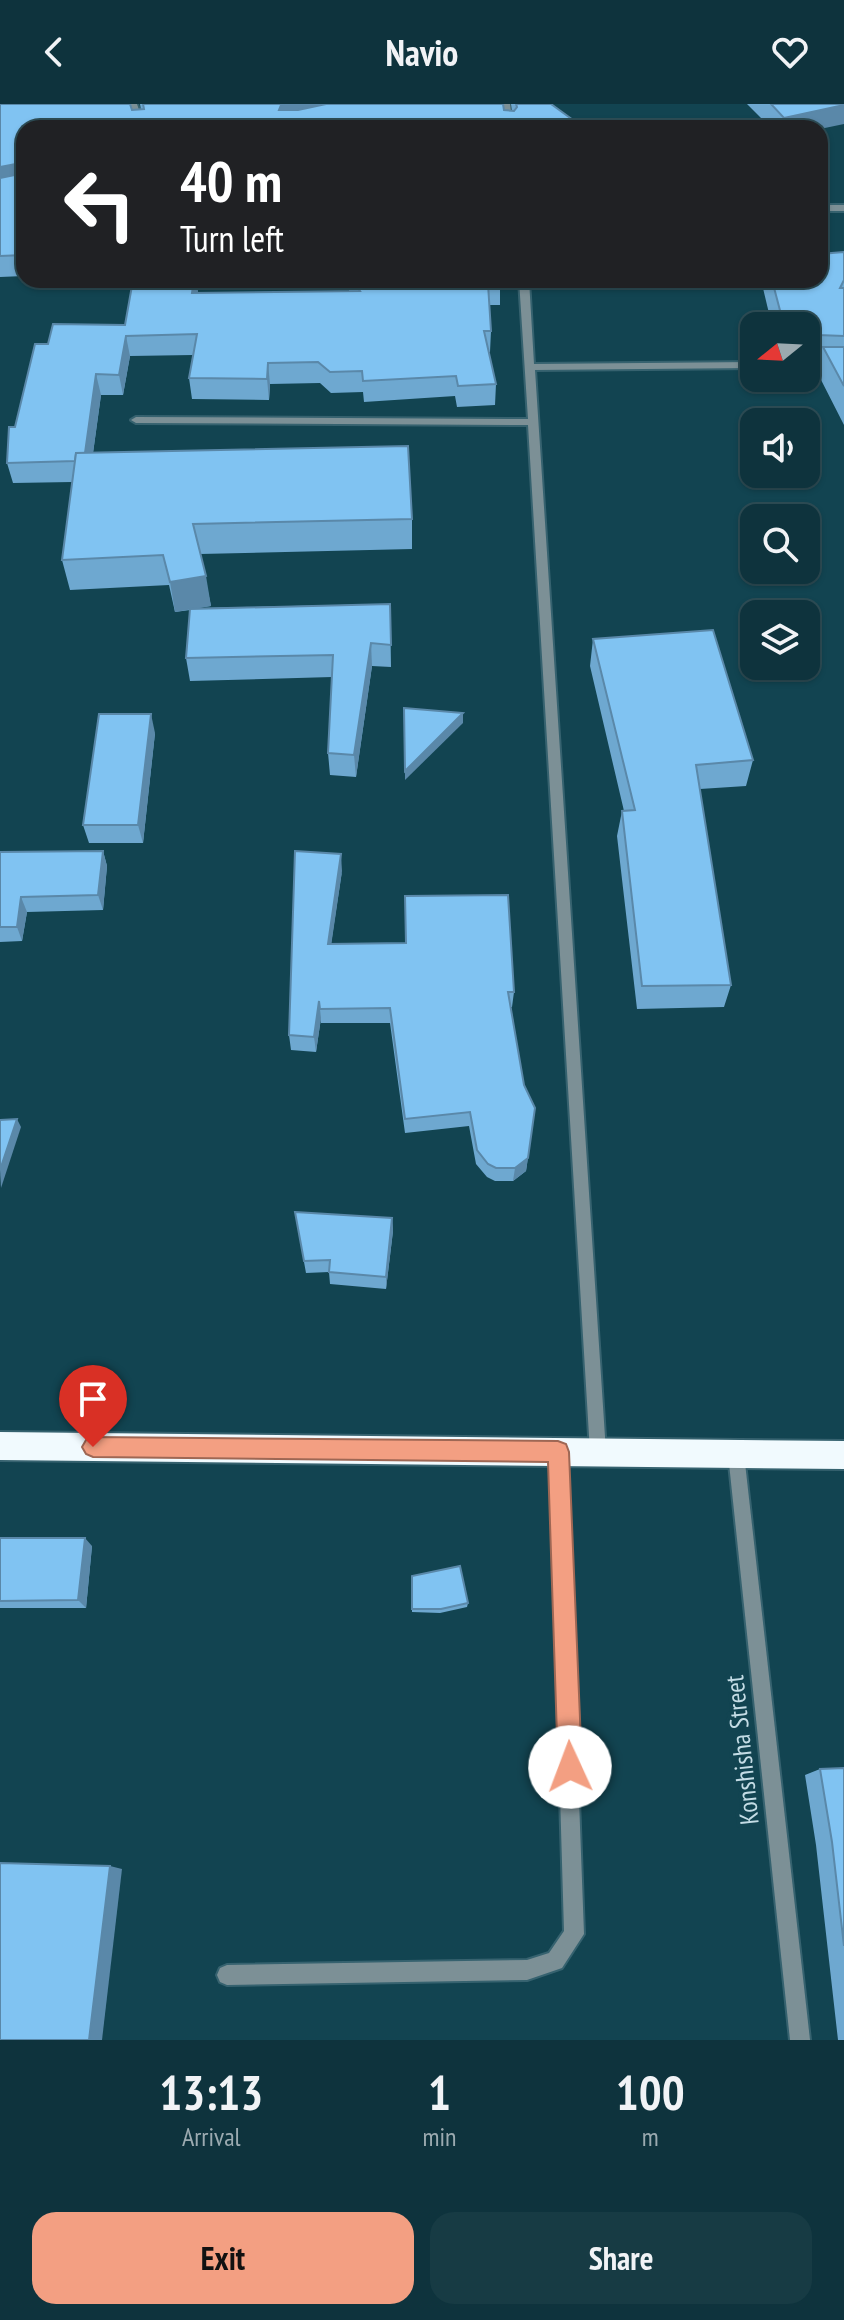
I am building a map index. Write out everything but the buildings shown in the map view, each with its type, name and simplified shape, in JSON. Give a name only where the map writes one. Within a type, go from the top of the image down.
[{"type":"highway","points":[[0,1446],[844,1455]]},
{"type":"street","points":[[524,288],[598,1452]]},
{"type":"street","points":[[529,367],[740,365]]},
{"type":"street","points":[[820,366],[844,366]]},
{"type":"street","points":[[136,420],[533,422]]},
{"type":"street","points":[[227,1975],[527,1970],[555,1961],[574,1934],[558,1452]]},
{"type":"street","name":"Konshisha Street","points":[[736,1454],[800,2040]]},
{"type":"route","points":[[93,1447],[558,1452],[570,1767]]}]
